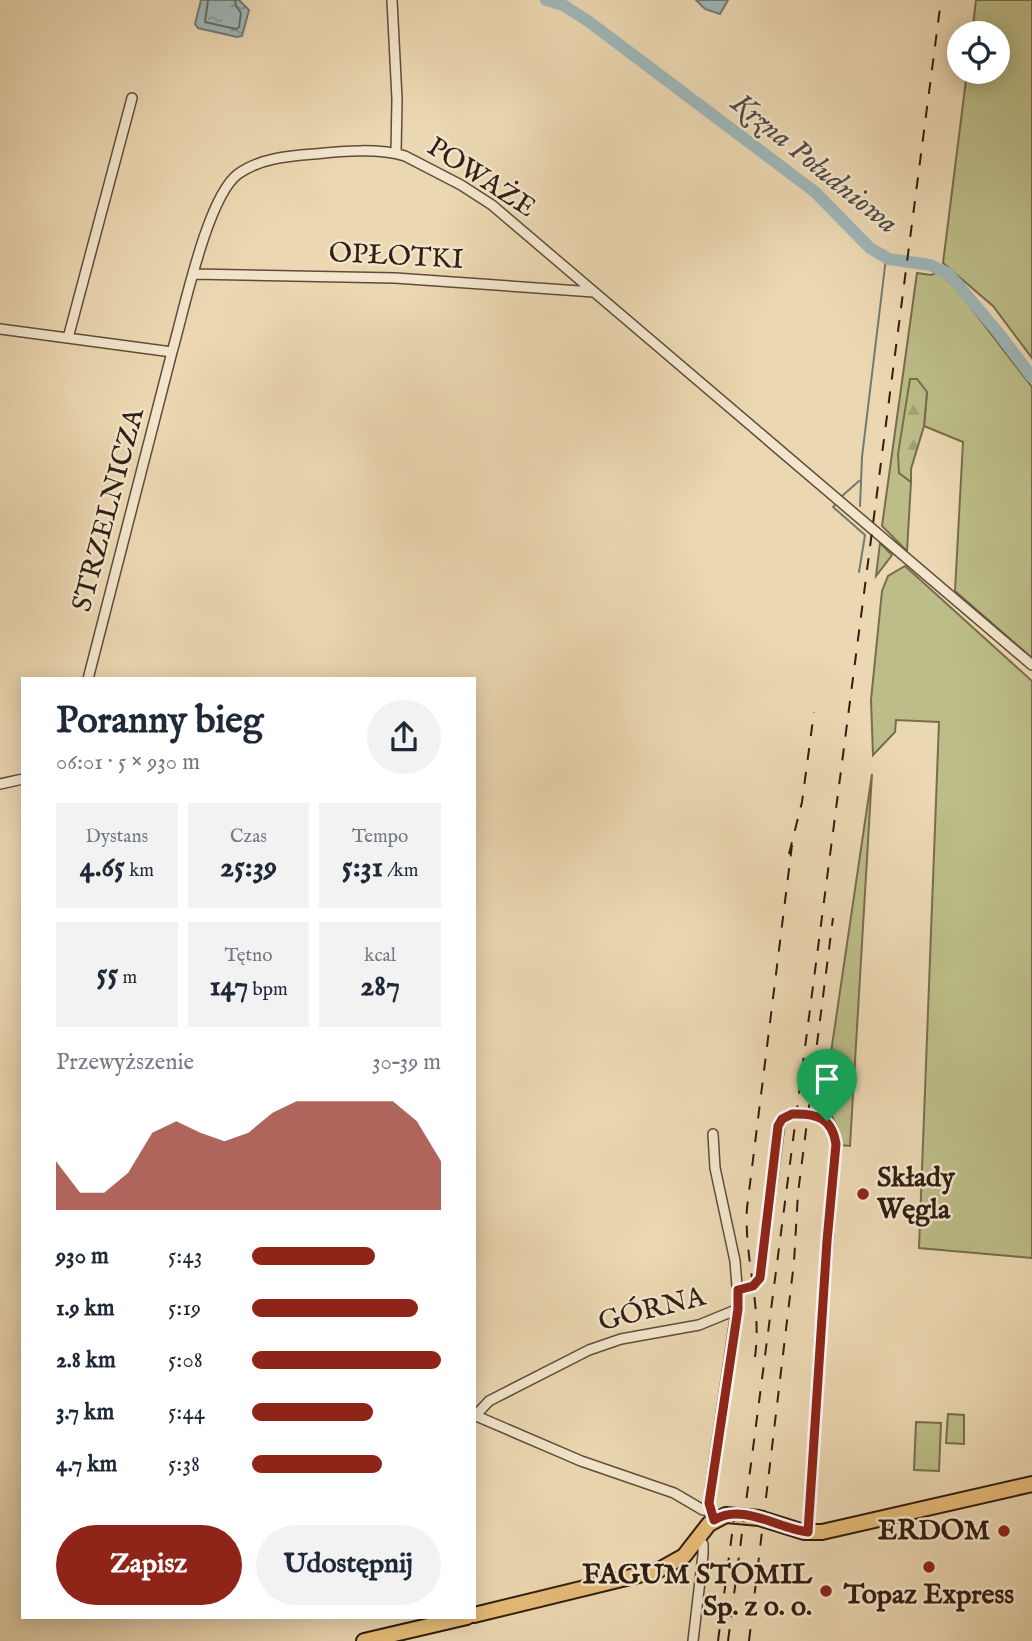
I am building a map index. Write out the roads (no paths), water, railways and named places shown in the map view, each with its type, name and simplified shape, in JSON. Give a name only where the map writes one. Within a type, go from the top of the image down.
[{"type":"main road","points":[[476,1615],[650,1573],[678,1560],[699,1539],[711,1515],[734,1514],[768,1520],[808,1532],[834,1530],[1032,1484]]},
{"type":"main road","points":[[364,1641],[458,1619]]},
{"type":"street","points":[[392,0],[397,99],[396,153]]},
{"type":"street","points":[[68,338],[132,98]]},
{"type":"street","name":"POWAŻE","points":[[172,352],[210,218],[219,197],[236,176],[265,162],[303,155],[396,153],[449,179],[492,205],[1032,665]]},
{"type":"street","name":"OPŁOTKI","points":[[194,274],[395,278],[595,292]]},
{"type":"street","points":[[0,329],[172,352]]},
{"type":"street","name":"STRZELNICZA","points":[[90,677],[172,352]]},
{"type":"street","points":[[0,784],[21,779]]},
{"type":"street","points":[[738,1290],[753,1286],[760,1278],[780,1122],[786,1116],[797,1114],[824,1119],[831,1126],[836,1144],[808,1532]]},
{"type":"street","points":[[711,1515],[710,1490],[738,1309],[735,1261],[715,1168],[713,1134]]},
{"type":"street","name":"GÓRNA","points":[[476,1414],[488,1401],[577,1355],[621,1339],[699,1325],[738,1309]]},
{"type":"street","points":[[476,1415],[581,1461],[674,1493],[711,1515]]},
{"type":"street","points":[[693,1641],[703,1556],[703,1544],[699,1539]]},
{"type":"water","points":[[201,0],[239,0],[249,10],[242,36],[198,28],[195,24]]},
{"type":"water","points":[[696,0],[728,0],[720,14],[705,9]]},
{"type":"waterway","name":"Krzna Południowa","points":[[546,0],[563,5],[588,21],[815,192],[870,248],[889,259],[930,265],[949,274],[1032,377]]},
{"type":"waterway","points":[[860,506],[862,457],[886,258]]},
{"type":"waterway","points":[[842,496],[859,481]]},
{"type":"waterway","points":[[836,504],[833,507],[865,535],[859,572]]},
{"type":"railway","points":[[728,1641],[941,0]]},
{"type":"railway","points":[[789,854],[802,802],[814,712]]},
{"type":"railway","points":[[755,1357],[755,1300],[748,1246],[747,1208],[792,845]]},
{"type":"railway","points":[[749,1641],[794,1262],[798,1193],[833,918]]},
{"type":"railway","points":[[718,1641],[735,1511]]},
{"type":"place","name":"Składy Węgla","points":[[863,1194]]},
{"type":"place","name":"ERDOM","points":[[1004,1531]]},
{"type":"place","name":"Topaz Express","points":[[929,1567]]},
{"type":"place","name":"FAGUM STOMIL Sp. z o. o.","points":[[826,1591]]}]
